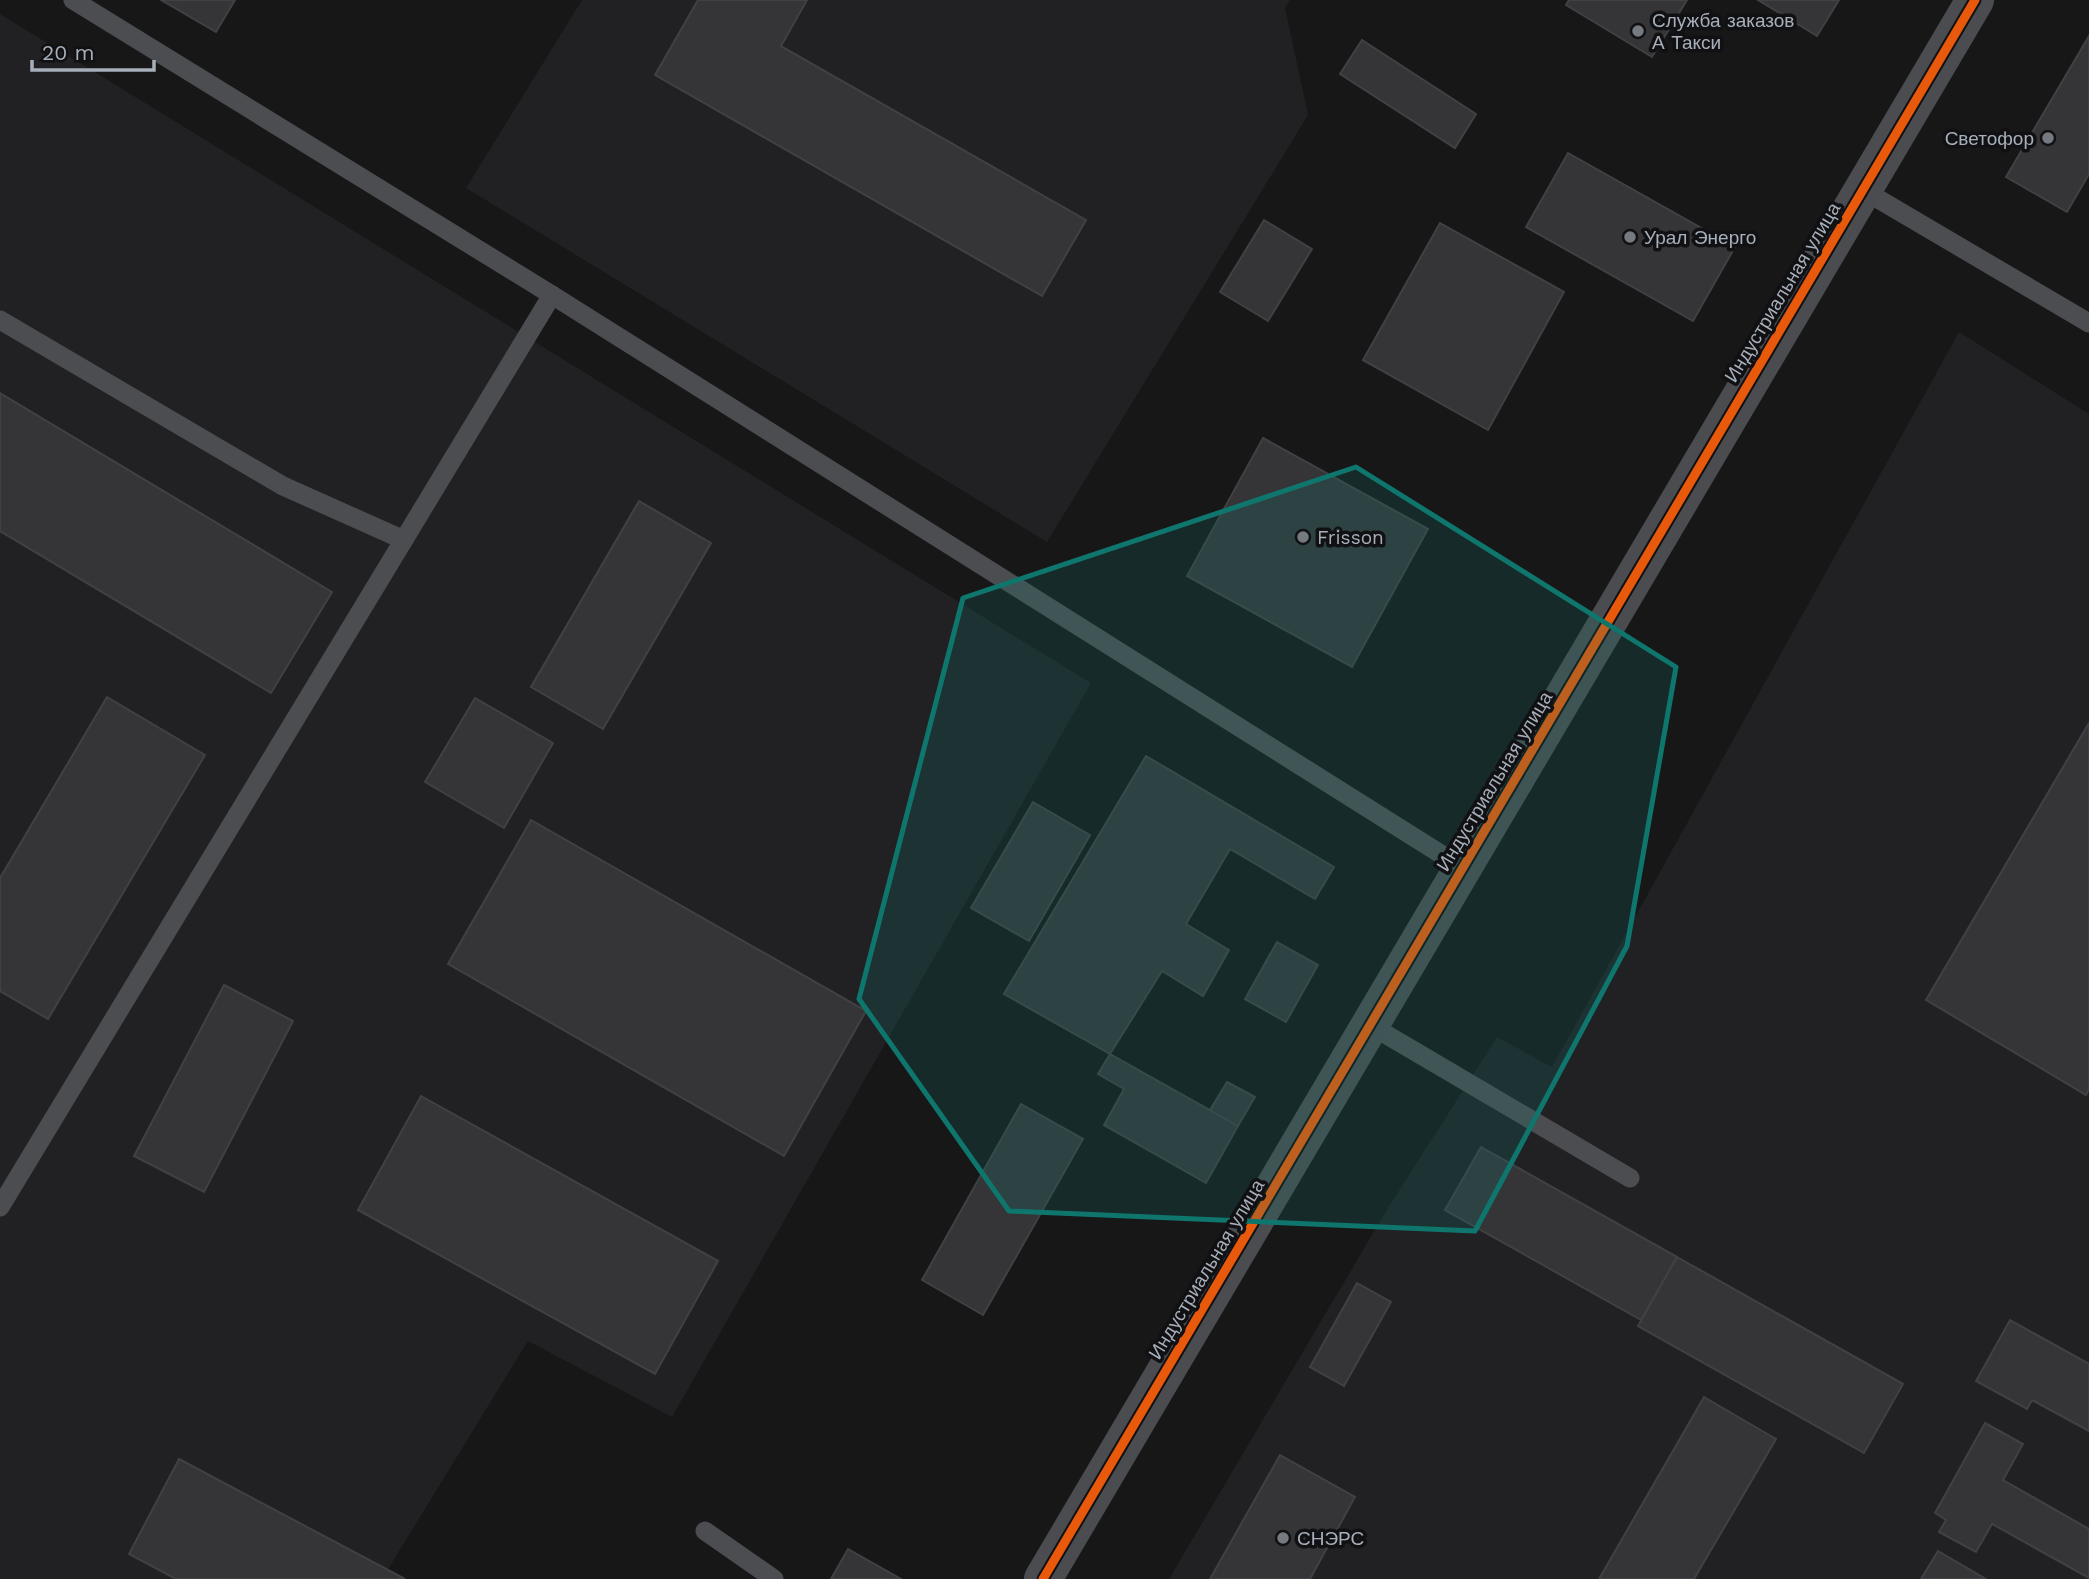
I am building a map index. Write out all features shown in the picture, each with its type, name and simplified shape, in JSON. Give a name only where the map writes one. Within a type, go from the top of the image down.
[{"type":"street","name":"Индустриальная улица","points":[[1043,1579],[1975,0]]},
{"type":"lane","points":[[73,0],[552,295],[1463,869]]},
{"type":"lane","points":[[1863,190],[2089,323]]},
{"type":"lane","points":[[0,1207],[552,295]]},
{"type":"lane","points":[[0,320],[283,486],[404,540]]},
{"type":"lane","points":[[1370,1025],[1630,1178]]},
{"type":"lane","points":[[705,1531],[774,1579]]},
{"type":"highlighted area","points":[[1356,467],[1676,667],[1627,946],[1475,1231],[1009,1211],[859,999],[963,598]]},
{"type":"shaded area","points":[[582,0],[1290,0],[1285,8],[1308,115],[1047,542],[466,188]]},
{"type":"shaded area","points":[[0,14],[1091,683],[672,1417],[528,1341],[382,1579],[0,1579]]},
{"type":"shaded area","points":[[1959,332],[2089,414],[2089,1579],[1169,1579],[1386,1211],[1497,1037],[1552,1067]]},
{"type":"building","points":[[161,0],[235,0],[216,32]]},
{"type":"building","points":[[698,0],[807,0],[781,46],[1086,220],[1042,296],[655,75]]},
{"type":"building","name":"Служба заказов А Такси","points":[[1569,0],[1687,0],[1652,57],[1566,5]]},
{"type":"building","name":"Служба заказов А Такси","points":[[1758,0],[1839,0],[1817,36]]},
{"type":"building","points":[[2089,36],[2089,174],[2067,212],[2006,177]]},
{"type":"building","points":[[1362,40],[1476,114],[1455,148],[1340,74]]},
{"type":"building","name":"Урал Энерго","points":[[1568,153],[1735,247],[1693,321],[1526,227]]},
{"type":"building","points":[[1264,220],[1312,249],[1268,321],[1220,292]]},
{"type":"building","points":[[1440,223],[1564,292],[1488,430],[1363,360]]},
{"type":"building","points":[[0,393],[332,592],[271,693],[0,531]]},
{"type":"building","points":[[1263,438],[1428,529],[1352,667],[1187,576]]},
{"type":"building","points":[[639,501],[711,543],[603,729],[531,687]]},
{"type":"building","points":[[107,697],[205,755],[48,1019],[0,991],[0,878]]},
{"type":"building","points":[[475,698],[553,743],[504,828],[425,782]]},
{"type":"building","points":[[2089,723],[2089,1089],[2086,1095],[1926,1000]]},
{"type":"building","points":[[1146,756],[1334,867],[1315,899],[1230,849],[1186,924],[1229,950],[1203,996],[1162,971],[1110,1054],[1004,994]]},
{"type":"building","points":[[1033,802],[1090,835],[1029,941],[971,908]]},
{"type":"building","points":[[531,820],[866,1011],[784,1156],[448,964]]},
{"type":"building","points":[[1277,942],[1318,965],[1286,1022],[1245,999]]},
{"type":"building","points":[[224,985],[293,1021],[204,1192],[134,1156]]},
{"type":"building","points":[[1110,1054],[1238,1126],[1206,1183],[1104,1125],[1124,1089],[1098,1074]]},
{"type":"building","points":[[1227,1082],[1255,1097],[1238,1126],[1210,1110]]},
{"type":"building","points":[[421,1096],[718,1261],[655,1374],[358,1210]]},
{"type":"building","points":[[1021,1104],[1083,1139],[983,1315],[922,1280]]},
{"type":"building","points":[[1481,1147],[1677,1257],[1641,1320],[1445,1210]]},
{"type":"building","points":[[1677,1257],[1903,1384],[1864,1453],[1638,1326]]},
{"type":"building","points":[[1357,1283],[1391,1302],[1344,1386],[1310,1367]]},
{"type":"building","points":[[2010,1320],[2089,1364],[2089,1431],[2032,1400],[2027,1409],[1976,1381]]},
{"type":"building","points":[[1704,1397],[1776,1439],[1694,1579],[1599,1579]]},
{"type":"building","points":[[1985,1423],[2023,1444],[2003,1480],[2089,1529],[2089,1578],[1992,1524],[1976,1552],[1939,1532],[1946,1520],[1935,1513]]},
{"type":"building","name":"СНЭРС","points":[[1280,1455],[1355,1497],[1310,1579],[1210,1579]]},
{"type":"building","points":[[179,1459],[405,1579],[176,1579],[129,1554]]},
{"type":"building","points":[[848,1549],[901,1579],[831,1579]]},
{"type":"building","points":[[1938,1551],[1986,1579],[1921,1579]]},
{"type":"cycle path","points":[[1043,1579],[1975,0]]},
{"type":"place","name":"Служба заказов А Такси","points":[[1638,31]]},
{"type":"place","name":"Светофор","points":[[2048,138]]},
{"type":"place","name":"Урал Энерго","points":[[1630,237]]},
{"type":"place","name":"Frisson","points":[[1303,537]]},
{"type":"place","name":"СНЭРС","points":[[1283,1538]]}]
